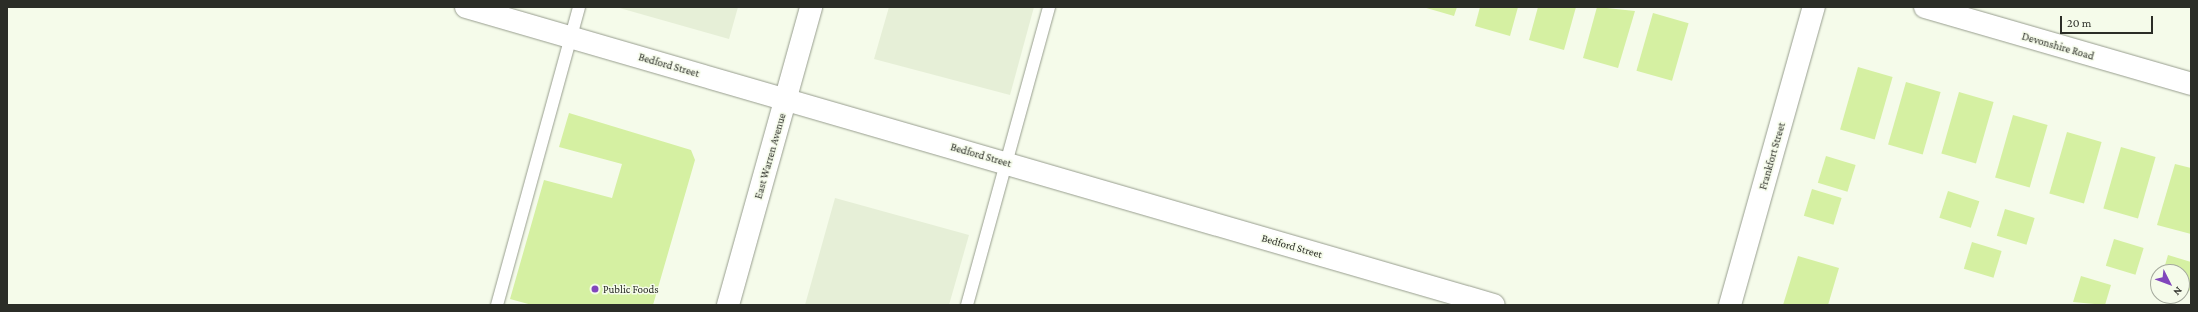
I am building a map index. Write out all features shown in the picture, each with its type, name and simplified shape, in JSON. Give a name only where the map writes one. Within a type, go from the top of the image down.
[{"type":"street","name":"Bedford Street","points":[[466,7],[1494,305]]},
{"type":"street","name":"East Warren Avenue","points":[[728,305],[811,7]]},
{"type":"street","name":"Frankfort Street","points":[[1730,305],[1814,7]]},
{"type":"street","name":"Devonshire Road","points":[[1925,7],[2191,84]]},
{"type":"lane","points":[[497,305],[579,7]]},
{"type":"lane","points":[[967,305],[1049,7]]},
{"type":"shaded area","points":[[616,7],[738,7],[729,39]]},
{"type":"shaded area","points":[[889,7],[1034,7],[1010,95],[874,59]]},
{"type":"shaded area","points":[[835,198],[969,235],[949,305],[805,305]]},
{"type":"building","points":[[1423,7],[1457,7],[1454,16]]},
{"type":"building","points":[[1480,7],[1518,7],[1510,36],[1475,26]]},
{"type":"building","points":[[1538,7],[1576,7],[1564,50],[1529,40]]},
{"type":"building","points":[[1597,7],[1635,11],[1618,68],[1583,58]]},
{"type":"building","points":[[1653,13],[1689,23],[1672,81],[1636,71]]},
{"type":"building","points":[[1858,67],[1893,77],[1875,139],[1840,129]]},
{"type":"building","points":[[1906,82],[1941,92],[1923,154],[1888,144]]},
{"type":"building","points":[[1959,92],[1994,102],[1976,163],[1941,154]]},
{"type":"building","points":[[569,113],[691,150],[695,160],[653,305],[532,305],[510,299],[544,180],[612,198],[622,164],[559,147]]},
{"type":"building","points":[[2013,115],[2048,125],[2030,187],[1995,177]]},
{"type":"building","points":[[2067,132],[2102,142],[2084,203],[2049,194]]},
{"type":"building","points":[[2121,147],[2156,157],[2138,218],[2103,209]]},
{"type":"building","points":[[1826,156],[1856,165],[1847,192],[1818,183]]},
{"type":"building","points":[[2175,164],[2191,168],[2191,234],[2157,225]]},
{"type":"building","points":[[1812,189],[1842,198],[1833,225],[1804,216]]},
{"type":"building","points":[[1948,191],[1979,201],[1971,228],[1939,218]]},
{"type":"building","points":[[2005,209],[2035,218],[2026,245],[1997,236]]},
{"type":"building","points":[[2114,239],[2144,248],[2135,275],[2106,266]]},
{"type":"building","points":[[1972,242],[2002,251],[1993,278],[1964,269]]},
{"type":"building","points":[[2168,255],[2191,262],[2191,291],[2190,264],[2165,264]]},
{"type":"building","points":[[1798,256],[1839,268],[1828,305],[1783,305]]},
{"type":"building","points":[[2081,276],[2111,285],[2105,305],[2073,302]]},
{"type":"place","name":"Public Foods","points":[[595,289]]}]
